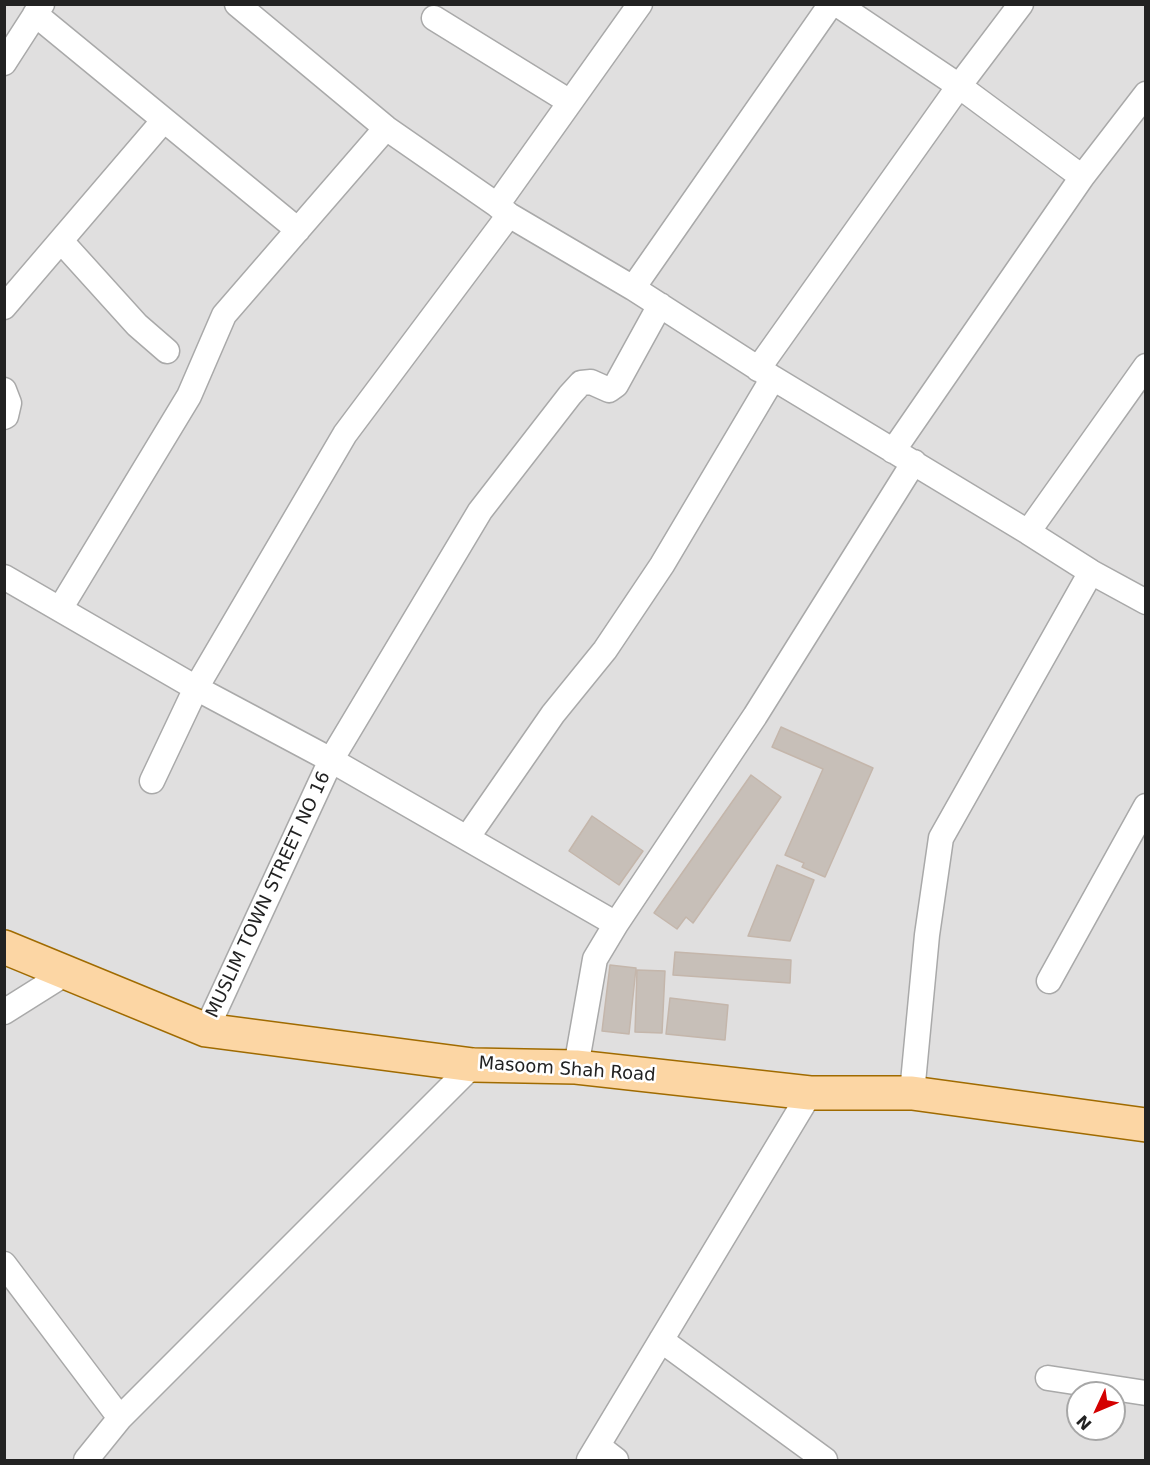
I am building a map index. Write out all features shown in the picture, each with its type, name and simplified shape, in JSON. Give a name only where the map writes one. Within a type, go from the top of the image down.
[{"type":"main road","name":"Masoom Shah Road","points":[[4,946],[206,1030],[473,1065],[576,1067],[810,1093],[912,1093],[1146,1125]]},
{"type":"street","points":[[237,4],[386,128],[503,210],[633,288],[765,374],[1091,572],[1146,602]]},
{"type":"street","points":[[633,288],[831,4]]},
{"type":"street","points":[[837,4],[959,86],[1082,177]]},
{"type":"street","points":[[467,838],[553,714],[605,650],[662,565],[765,374],[959,86],[1021,4]]},
{"type":"street","points":[[152,781],[196,688],[345,434],[503,210],[570,102],[636,6]]},
{"type":"street","points":[[4,63],[39,9],[164,120],[298,230]]},
{"type":"street","points":[[434,18],[570,102]]},
{"type":"street","points":[[576,1067],[595,959],[755,716],[904,457],[1082,177],[1146,93]]},
{"type":"street","points":[[4,307],[164,120]]},
{"type":"street","points":[[60,609],[189,396],[224,315],[386,128]]},
{"type":"street","points":[[61,241],[137,325],[167,351]]},
{"type":"street","name":"MUSLIM TOWN STREET NO 16","points":[[206,1030],[331,760],[480,511],[581,383],[591,382],[609,390],[616,385],[660,305]]},
{"type":"street","points":[[1028,532],[1146,366]]},
{"type":"street","points":[[4,390],[9,403],[4,417]]},
{"type":"street","points":[[912,1093],[927,935],[941,838],[1091,572]]},
{"type":"street","points":[[4,577],[196,688],[331,760],[616,924]]},
{"type":"street","points":[[1048,981],[1146,806]]},
{"type":"street","points":[[4,1012],[66,973]]},
{"type":"street","points":[[86,1461],[120,1418],[473,1065]]},
{"type":"street","points":[[601,1456],[661,1341],[810,1093]]},
{"type":"street","points":[[4,1264],[120,1418]]},
{"type":"street","points":[[661,1341],[825,1461]]},
{"type":"street","points":[[1048,1378],[1146,1393]]},
{"type":"shaded area","points":[[5,5],[1145,5],[1145,1460],[5,1460]]},
{"type":"building","points":[[781,727],[873,768],[825,877],[802,867],[804,863],[785,855],[823,769],[772,747]]},
{"type":"building","points":[[751,775],[781,797],[693,923],[686,917],[677,929],[654,913]]},
{"type":"building","points":[[592,816],[643,851],[619,885],[569,851]]},
{"type":"building","points":[[777,865],[814,880],[790,941],[748,936]]},
{"type":"building","points":[[675,952],[791,960],[790,983],[673,975]]},
{"type":"building","points":[[610,965],[636,968],[629,1034],[602,1031]]},
{"type":"building","points":[[637,970],[665,971],[662,1033],[635,1032]]},
{"type":"building","points":[[670,998],[728,1005],[725,1040],[666,1034]]}]
